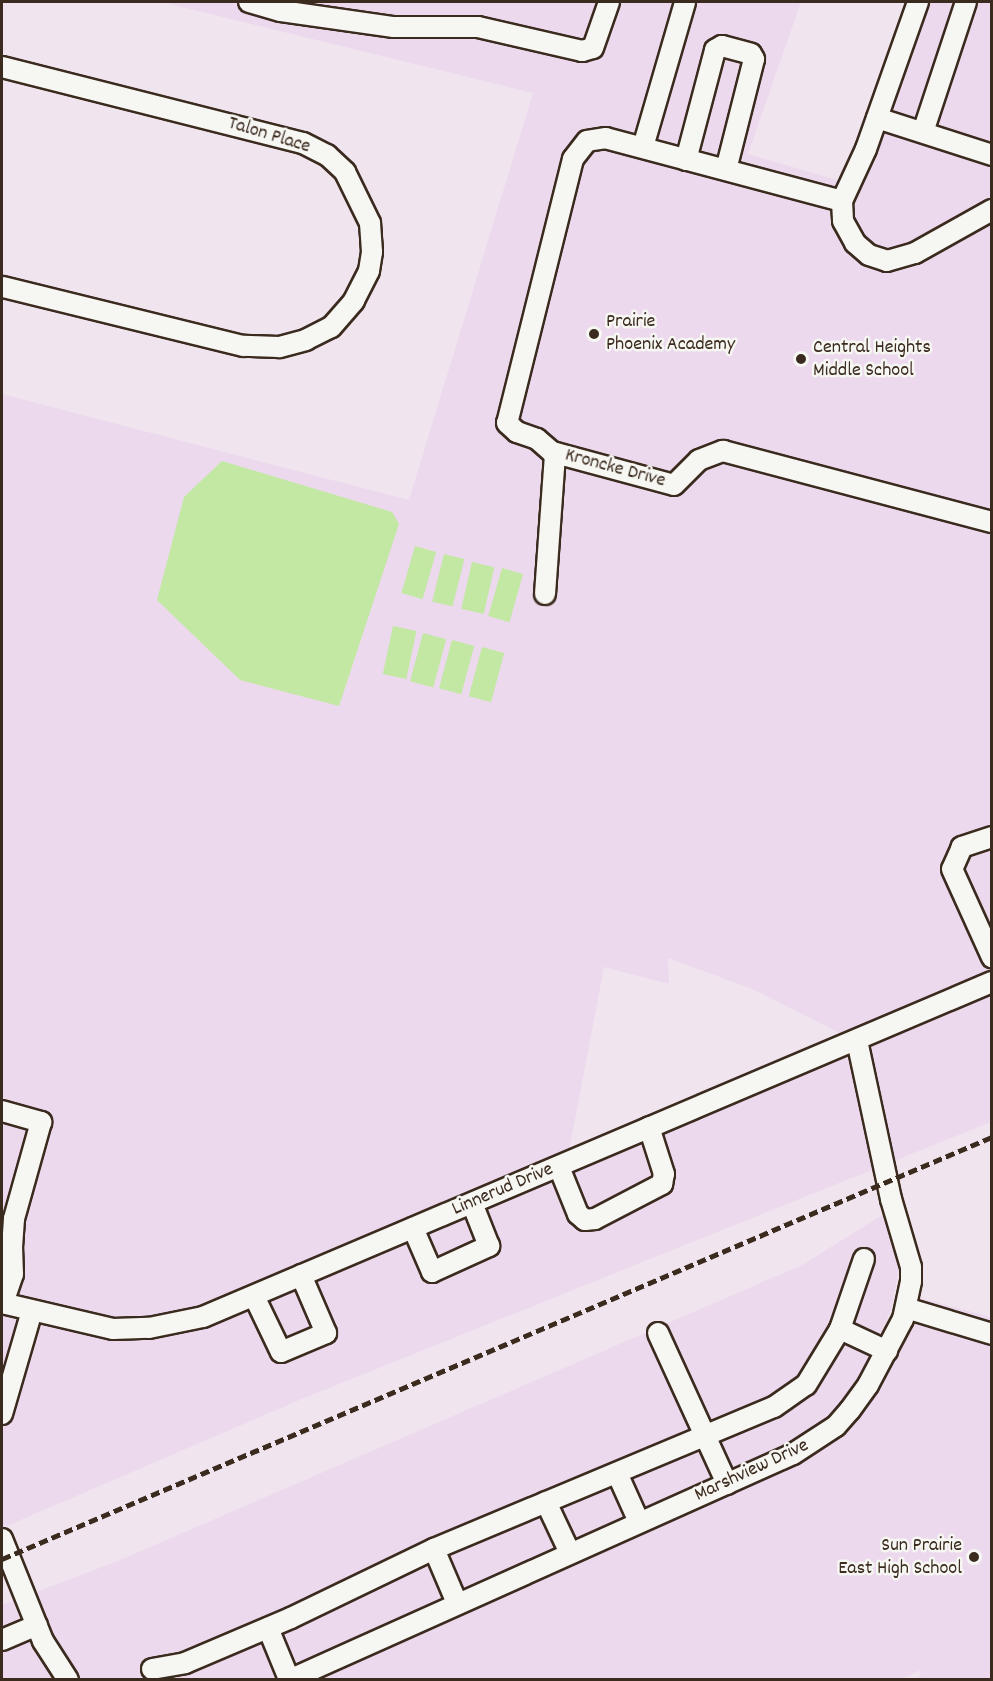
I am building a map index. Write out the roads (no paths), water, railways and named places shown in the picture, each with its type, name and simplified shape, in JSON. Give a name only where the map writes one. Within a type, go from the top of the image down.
[{"type":"street","points":[[249,2],[281,11],[394,27],[478,27],[582,51],[593,48],[609,2]]},
{"type":"street","points":[[643,147],[686,2]]},
{"type":"street","points":[[918,2],[877,117],[842,201],[843,221],[855,243],[869,255],[887,261],[915,253],[992,210]]},
{"type":"street","points":[[923,132],[966,2]]},
{"type":"street","points":[[686,160],[715,50],[722,46],[751,54],[754,59],[726,170]]},
{"type":"street","name":"Talon Place","points":[[2,67],[303,143],[327,155],[345,172],[370,223],[372,252],[369,271],[354,302],[331,327],[306,340],[279,347],[243,346],[2,287]]},
{"type":"street","points":[[877,117],[992,155]]},
{"type":"street","name":"Kroncke Drive","points":[[842,201],[606,138],[586,141],[573,159],[507,418],[513,430],[537,439],[555,453],[674,485],[706,456],[732,453],[992,522]]},
{"type":"street","points":[[545,594],[555,453]]},
{"type":"street","points":[[992,837],[962,847],[952,869],[992,957]]},
{"type":"street","name":"Linnerud Drive","points":[[2,1303],[101,1327],[149,1328],[203,1317],[992,982]]},
{"type":"street","name":"Marshview Drive","points":[[289,1679],[793,1454],[836,1426],[868,1385],[887,1351],[906,1308],[911,1267],[891,1199],[857,1041]]},
{"type":"street","points":[[2,1111],[41,1122],[7,1244],[13,1274],[2,1303]]},
{"type":"street","points":[[559,1167],[578,1215],[585,1220],[604,1215],[662,1184],[662,1163],[648,1127]]},
{"type":"street","points":[[413,1228],[432,1272],[489,1245],[472,1203]]},
{"type":"street","points":[[152,1669],[185,1663],[268,1628],[434,1549],[774,1407],[806,1385],[840,1329],[864,1259]]},
{"type":"street","points":[[254,1296],[281,1352],[326,1333],[301,1275]]},
{"type":"street","points":[[906,1308],[992,1334]]},
{"type":"street","points":[[2,1414],[32,1311]]},
{"type":"street","points":[[840,1329],[887,1351]]},
{"type":"street","points":[[658,1333],[707,1435],[727,1484]]},
{"type":"street","points":[[617,1473],[639,1522]]},
{"type":"street","points":[[546,1502],[570,1552]]},
{"type":"street","points":[[2,1539],[55,1664],[68,1680]]},
{"type":"street","points":[[434,1549],[457,1603]]},
{"type":"street","points":[[2,1640],[37,1625]]},
{"type":"street","points":[[268,1628],[289,1679]]},
{"type":"railway","points":[[2,1559],[992,1137]]},
{"type":"place","name":"Prairie Phoenix Academy","points":[[594,334]]},
{"type":"place","name":"Central Heights Middle School","points":[[801,359]]},
{"type":"place","name":"Sun Prairie East High School","points":[[974,1557]]}]
